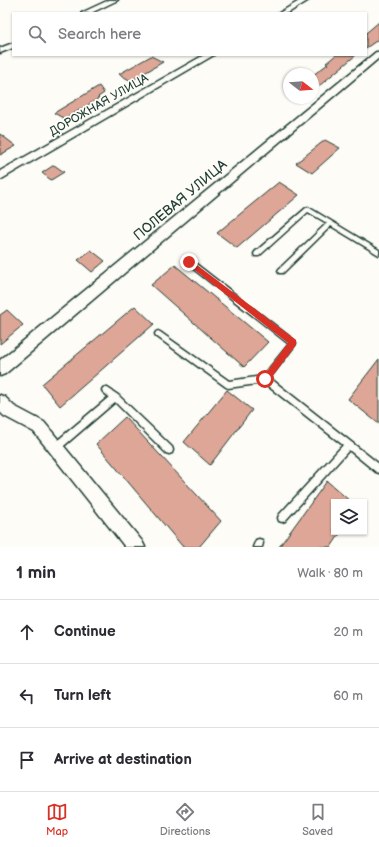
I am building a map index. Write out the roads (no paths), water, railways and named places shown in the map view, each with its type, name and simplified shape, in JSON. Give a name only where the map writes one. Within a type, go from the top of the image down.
[{"type":"street","points":[[87,12],[115,0]]},
{"type":"street","points":[[285,12],[306,0]]},
{"type":"street","points":[[0,51],[12,45]]},
{"type":"street","name":"ПОЛЕВАЯ УЛИЦА","points":[[0,369],[379,54]]},
{"type":"street","name":"ДОРОЖНАЯ УЛИЦА","points":[[0,176],[208,56]]},
{"type":"street","points":[[0,402],[9,410],[39,427],[136,547]]},
{"type":"lane","points":[[257,254],[308,209],[379,253]]},
{"type":"lane","points":[[281,271],[331,223]]},
{"type":"lane","points":[[158,334],[228,385],[265,379],[293,342],[189,262]]},
{"type":"lane","points":[[265,379],[379,468]]},
{"type":"lane","points":[[106,390],[169,450]]},
{"type":"lane","points":[[55,448],[115,397]]},
{"type":"lane","points":[[282,518],[348,445]]}]
